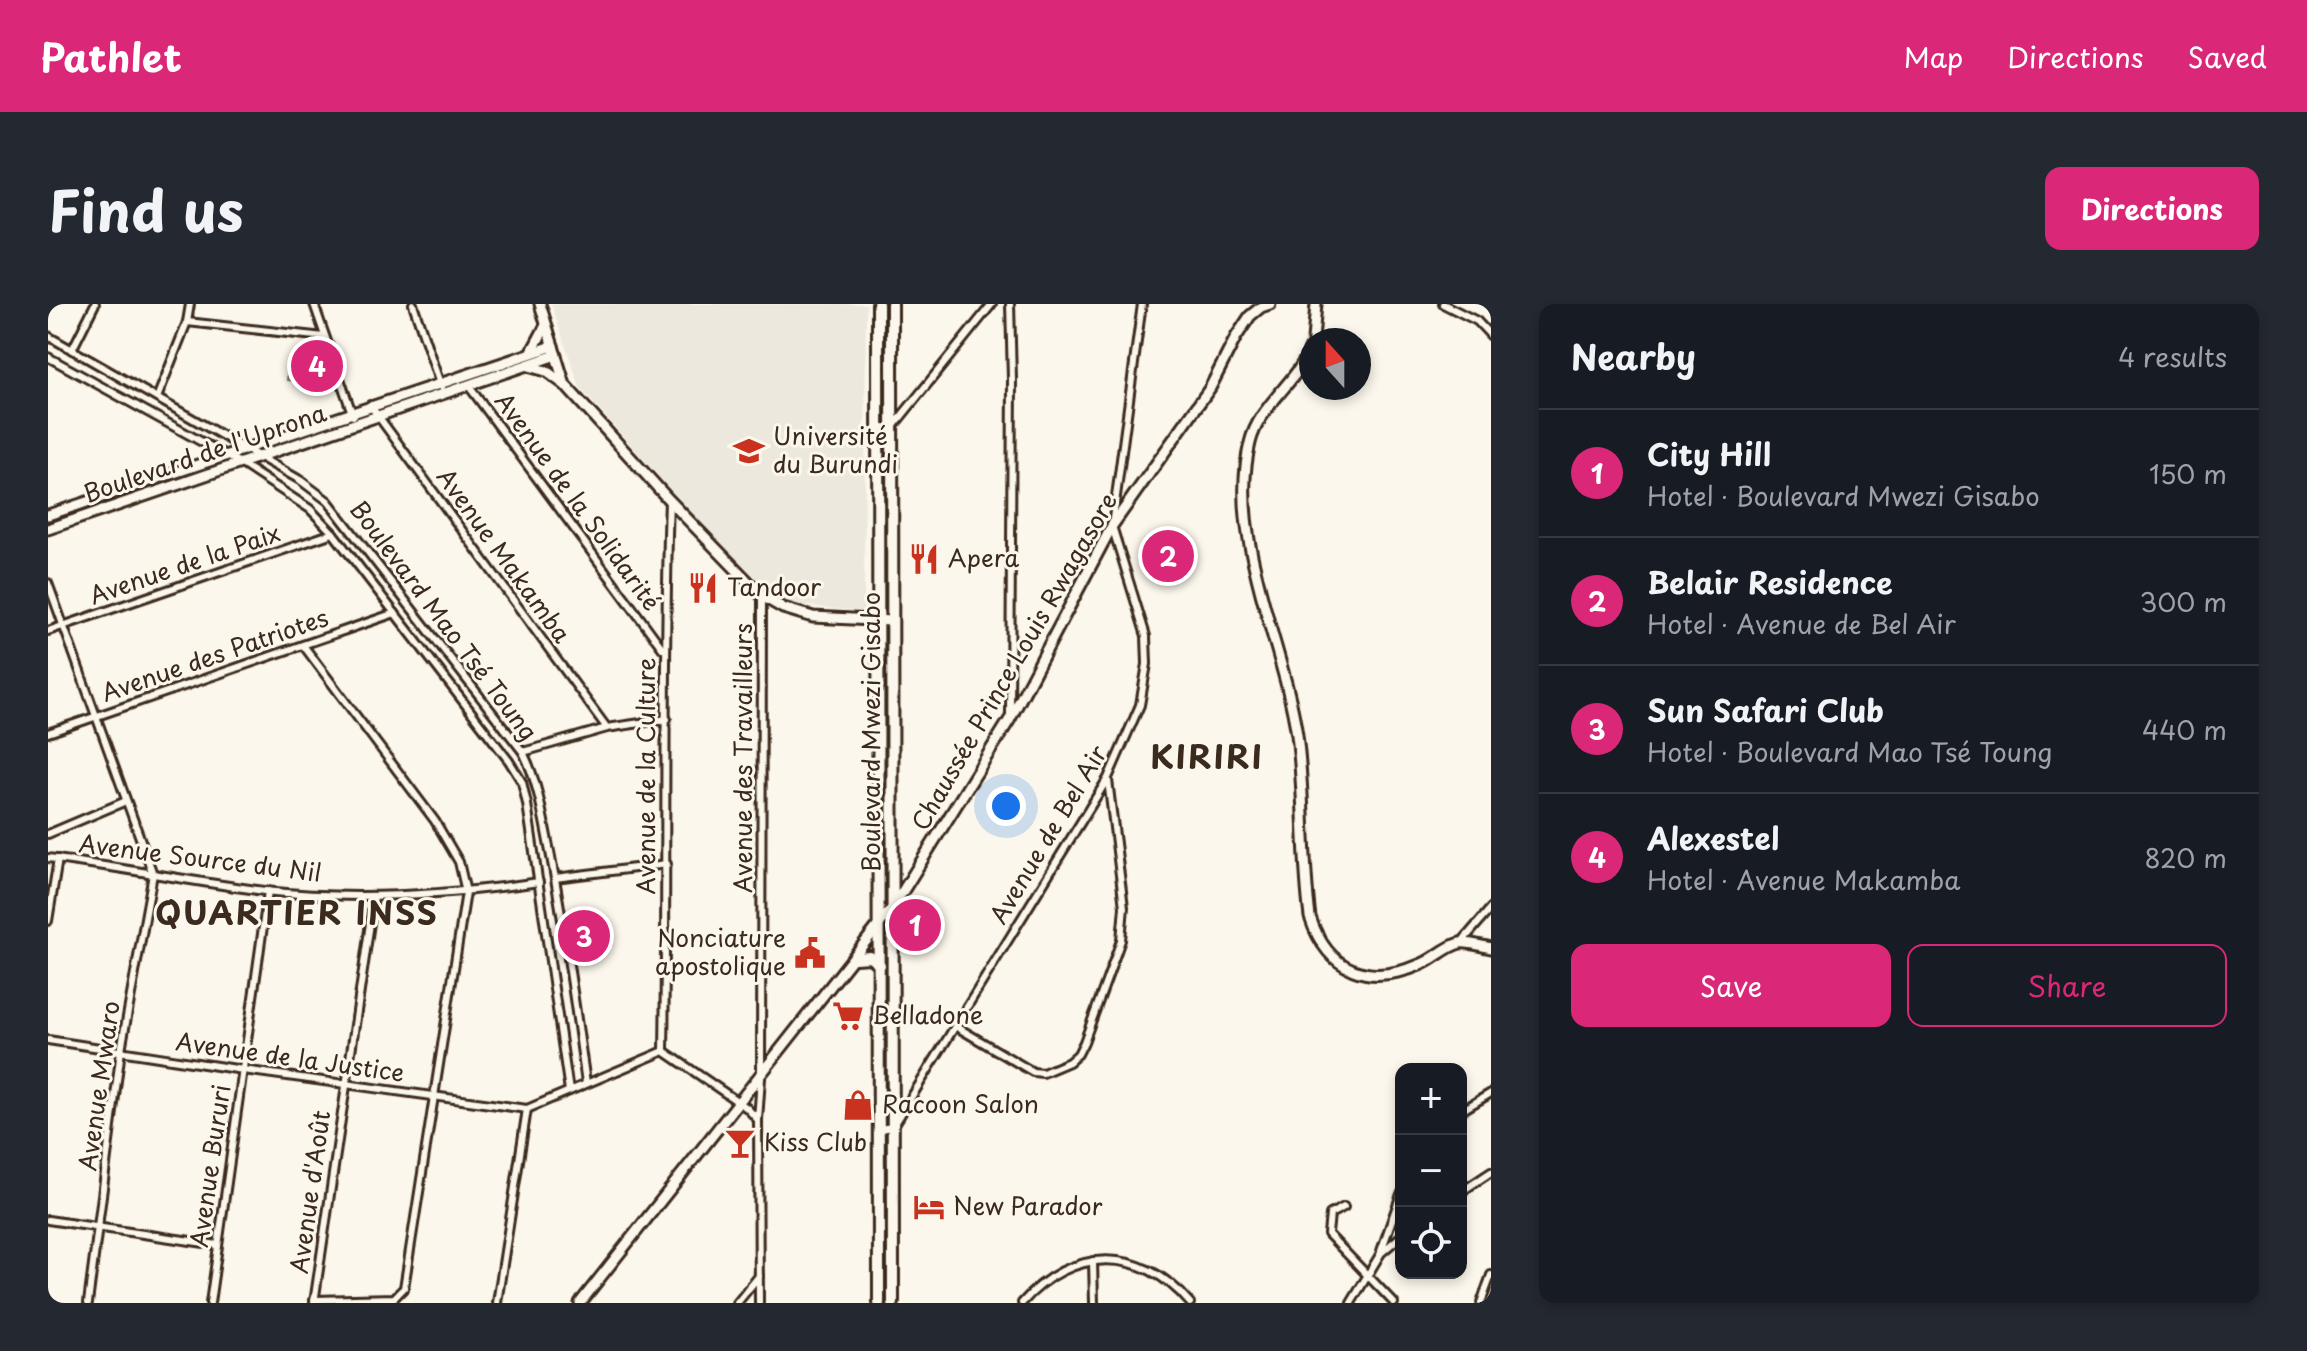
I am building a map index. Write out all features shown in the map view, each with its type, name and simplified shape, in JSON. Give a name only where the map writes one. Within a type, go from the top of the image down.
[{"type":"main road","name":"Boulevard Mwezi Gisabo","points":[[878,304],[879,1303]]},
{"type":"main road","name":"Boulevard Mwezi Gisabo","points":[[892,304],[893,1303]]},
{"type":"main road","points":[[878,754],[891,754]]},
{"type":"main road","points":[[893,880],[907,885]]},
{"type":"main road","points":[[855,958],[870,957],[880,965]]},
{"type":"street","points":[[72,350],[95,304]]},
{"type":"street","points":[[157,398],[187,322],[190,304]]},
{"type":"street","points":[[314,304],[356,423]]},
{"type":"street","points":[[413,304],[444,394]]},
{"type":"street","points":[[540,304],[565,385]]},
{"type":"street","points":[[879,428],[892,428],[992,304]]},
{"type":"street","points":[[1010,304],[1010,719]]},
{"type":"street","points":[[1112,526],[1142,304]]},
{"type":"street","name":"Chaussée Prince Louis Rwagasore","points":[[580,1303],[880,926],[1010,719],[1112,526],[1210,388],[1250,316],[1270,304]]},
{"type":"street","points":[[1314,328],[1316,304]]},
{"type":"street","points":[[1443,304],[1477,321],[1491,336]]},
{"type":"street","points":[[187,322],[324,337]]},
{"type":"street","points":[[531,353],[546,325]]},
{"type":"street","name":"Boulevard Mao Tsé Toung","points":[[48,336],[300,480],[328,501],[523,752],[540,800],[555,878],[586,1083]]},
{"type":"street","name":"Boulevard de l'Uprona","points":[[48,515],[440,382],[531,353],[554,351]]},
{"type":"street","name":"Boulevard de l'Uprona","points":[[48,529],[528,366],[554,351]]},
{"type":"street","name":"Boulevard Mao Tsé Toung","points":[[48,357],[240,463],[310,509],[333,533],[517,773],[527,804],[569,1091]]},
{"type":"street","points":[[528,366],[546,371],[565,385],[669,500],[762,596],[783,608],[813,617],[892,621]]},
{"type":"street","points":[[1299,371],[1264,413],[1251,438],[1247,454],[1246,498],[1253,558],[1297,735],[1310,917],[1316,936],[1326,951],[1360,973],[1378,976],[1422,964],[1461,943],[1491,908]]},
{"type":"street","name":"Avenue de la Solidarité","points":[[462,375],[664,651]]},
{"type":"street","name":"Avenue Makamba","points":[[370,405],[607,728]]},
{"type":"street","name":"Avenue de la Culture","points":[[664,1051],[667,719],[664,651],[669,500]]},
{"type":"street","name":"Avenue de Bel Air","points":[[893,1127],[1108,778],[1140,705],[1148,650],[1143,624],[1112,526]]},
{"type":"street","name":"Avenue de la Paix","points":[[48,631],[333,533]]},
{"type":"street","points":[[48,583],[153,874]]},
{"type":"street","name":"Avenue des Travailleurs","points":[[759,1303],[762,596]]},
{"type":"street","name":"Avenue des Patriotes","points":[[48,733],[395,613]]},
{"type":"street","points":[[303,645],[435,821],[459,862],[466,892],[402,1293],[394,1298],[314,1302]]},
{"type":"street","points":[[523,752],[607,728],[667,719]]},
{"type":"street","points":[[955,1026],[1033,1072],[1056,1069],[1078,1054],[1118,948],[1123,923],[1124,907],[1108,778]]},
{"type":"street","points":[[48,834],[126,801]]},
{"type":"street","name":"Avenue Source du Nil","points":[[48,858],[268,891],[374,896],[466,892],[539,882]]},
{"type":"street","points":[[48,921],[58,859]]},
{"type":"street","points":[[555,878],[667,864]]},
{"type":"street","name":"Avenue Mwaro","points":[[88,1303],[121,1050],[153,874]]},
{"type":"street","name":"Avenue Bururi","points":[[210,1303],[268,891]]},
{"type":"street","name":"Avenue d'Août","points":[[314,1302],[374,896]]},
{"type":"street","points":[[1461,943],[1491,948]]},
{"type":"street","name":"Avenue de la Justice","points":[[48,1040],[527,1109]]},
{"type":"street","points":[[497,1303],[527,1109],[664,1051],[754,1113],[758,1120]]},
{"type":"street","points":[[1467,1107],[1491,1093]]},
{"type":"street","points":[[879,1129],[893,1127]]},
{"type":"street","points":[[1467,1188],[1491,1172]]},
{"type":"street","points":[[1344,1207],[1330,1214],[1328,1234],[1394,1303]]},
{"type":"street","points":[[1351,1303],[1381,1253],[1397,1207]]},
{"type":"street","points":[[48,1220],[218,1245]]},
{"type":"street","points":[[1381,1253],[1395,1241]]},
{"type":"street","points":[[1022,1303],[1044,1280],[1060,1270],[1093,1261],[1126,1261],[1138,1265],[1162,1276],[1190,1303]]},
{"type":"street","points":[[1093,1261],[1094,1303]]},
{"type":"street","points":[[1481,1303],[1491,1275]]},
{"type":"street","points":[[737,1303],[759,1276]]},
{"type":"shaded area","name":"Université du Burundi","points":[[551,304],[866,304],[864,612],[788,604],[762,588],[741,569],[580,388]]},
{"type":"shaded area","points":[[289,359],[304,361],[302,381],[287,380]]},
{"type":"place","name":"Alexestel","points":[[317,366]]},
{"type":"place","name":"Université du Burundi","points":[[749,451]]},
{"type":"place","name":"Belair Residence","points":[[1168,556]]},
{"type":"place","name":"Apera","points":[[924,559]]},
{"type":"place","name":"Tandoor","points":[[703,588]]},
{"type":"place","name":"City Hill","points":[[915,925]]},
{"type":"place","name":"Sun Safari Club","points":[[584,936]]},
{"type":"place","name":"Nonciature apostolique","points":[[810,953]]},
{"type":"place","name":"Belladone","points":[[848,1016]]},
{"type":"place","name":"Racoon Salon","points":[[858,1105]]},
{"type":"place","name":"Kiss Club","points":[[740,1143]]},
{"type":"place","name":"New Parador","points":[[929,1207]]},
{"type":"district","name":"KIRIRI","points":[[1207,758]]},
{"type":"district","name":"QUARTIER INSS","points":[[297,914]]}]
